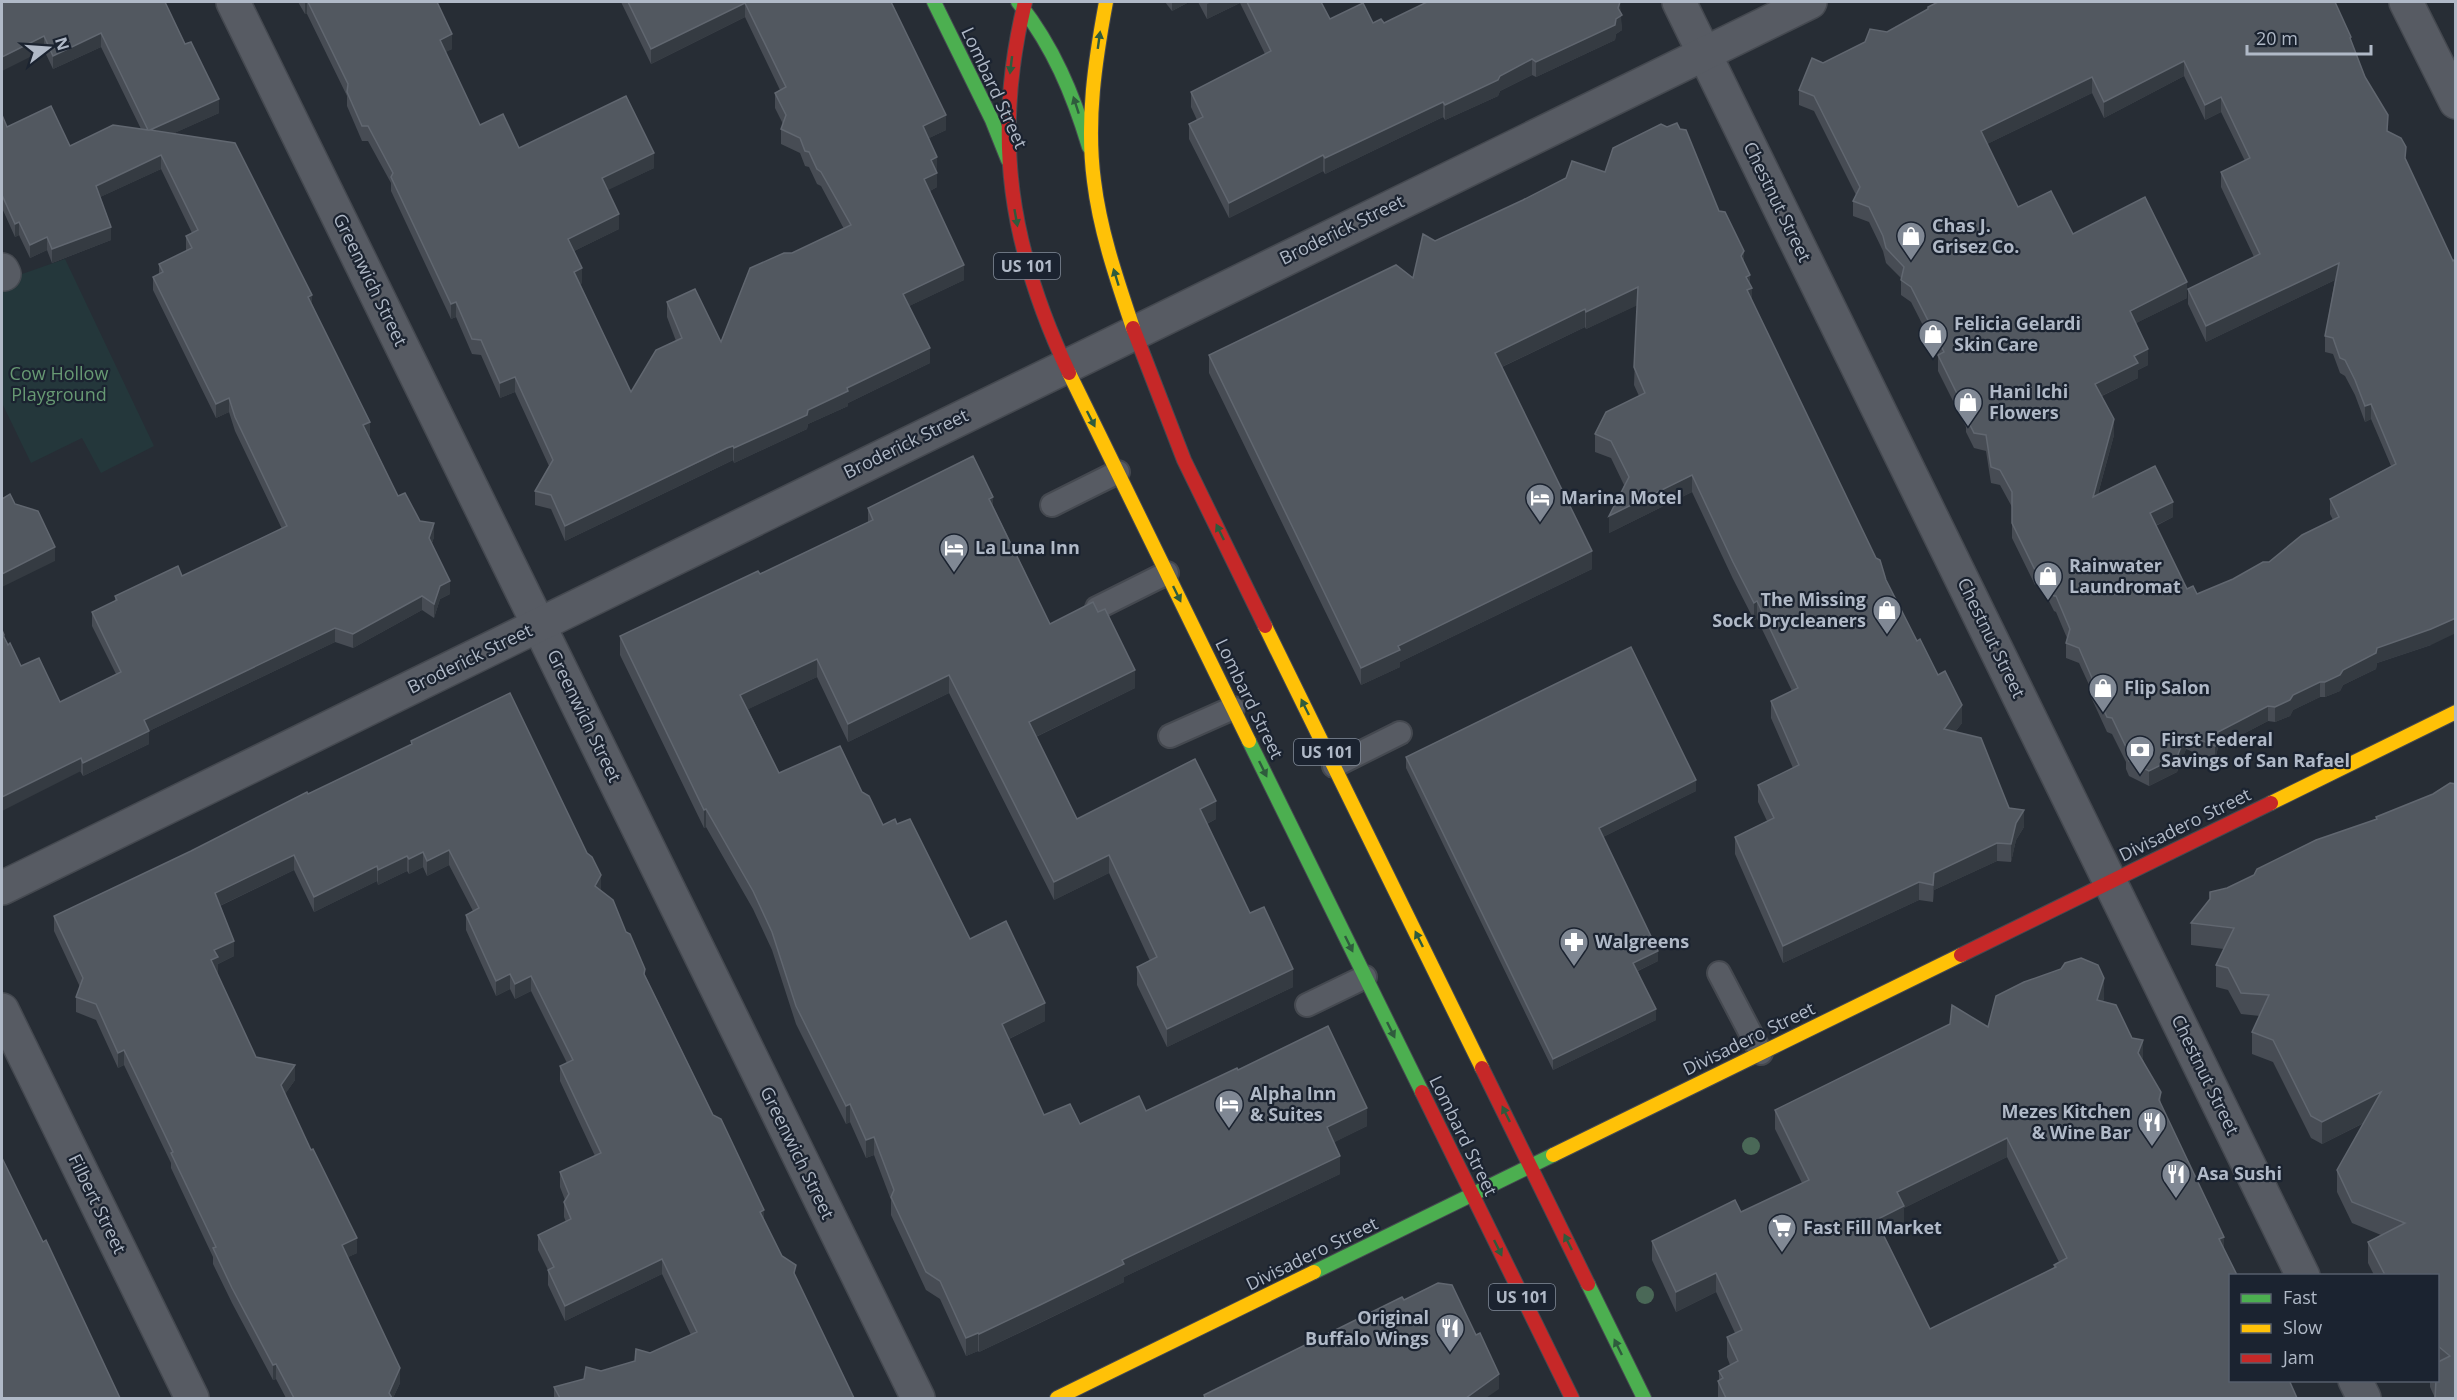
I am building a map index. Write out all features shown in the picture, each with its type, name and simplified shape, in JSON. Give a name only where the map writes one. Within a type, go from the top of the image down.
[{"type":"main road","name":"Lombard Street","points":[[934,2],[984,102],[1008,160],[1021,245],[1042,311],[1065,366],[1572,1398]]},
{"type":"main road","name":"US 101","points":[[1106,2],[1091,117],[1096,199],[1134,333],[1172,432],[1644,1398]]},
{"type":"main road","name":"US 101","points":[[1008,160],[1009,84],[1022,3]]},
{"type":"main road","points":[[1022,3],[1059,63],[1072,92],[1092,161]]},
{"type":"main road","name":"Divisadero Street","points":[[1057,1398],[2456,712]]},
{"type":"street","name":"Greenwich Street","points":[[233,2],[918,1398]]},
{"type":"street","name":"Chestnut Street","points":[[1679,2],[2303,1274]]},
{"type":"street","name":"Broderick Street","points":[[2,888],[1810,2]]},
{"type":"street","points":[[2406,2],[2456,102]]},
{"type":"street","name":"Filbert Street","points":[[2,1010],[192,1398]]},
{"type":"street","points":[[2356,1382],[2364,1398]]},
{"type":"lane","points":[[1052,505],[1118,472]]},
{"type":"lane","points":[[1097,608],[1167,573]]},
{"type":"lane","points":[[1170,736],[1233,708]]},
{"type":"lane","points":[[1334,766],[1400,733]]},
{"type":"lane","points":[[1719,973],[1761,1053]]},
{"type":"lane","points":[[1307,1005],[1365,977]]},
{"type":"green space","name":"Cow Hollow Playground","points":[[65,259],[154,446],[101,473],[82,438],[31,463],[2,403],[2,281]]},
{"type":"building","points":[[2,2],[165,2],[185,44],[191,42],[219,99],[150,130],[235,143],[312,295],[308,297],[370,422],[363,425],[398,496],[405,493],[420,521],[434,523],[429,538],[450,581],[440,586],[434,604],[422,596],[353,634],[335,628],[144,720],[149,731],[83,763],[81,758],[2,797],[2,638],[4,637],[8,645],[10,643],[21,666],[39,658],[60,702],[121,672],[92,612],[117,600],[115,596],[178,566],[182,576],[287,526],[235,417],[229,398],[216,404],[153,277],[163,272],[159,264],[192,248],[186,236],[198,230],[161,155],[96,186],[111,227],[52,249],[47,237],[30,245],[19,222],[15,224],[2,195],[2,115],[7,127],[51,106],[70,146],[113,125],[148,130],[101,33],[53,56],[44,36],[2,57]]},
{"type":"building","points":[[308,2],[437,2],[452,34],[440,40],[480,125],[503,114],[519,148],[626,96],[654,153],[602,178],[619,214],[568,239],[582,268],[574,272],[631,392],[656,350],[682,338],[667,302],[695,289],[721,342],[750,268],[784,253],[792,253],[851,225],[809,152],[805,151],[800,138],[781,129],[786,115],[775,93],[786,87],[745,3],[651,49],[628,2],[891,2],[946,115],[923,126],[937,157],[931,160],[937,173],[924,179],[964,265],[903,294],[930,348],[847,388],[848,391],[808,410],[807,415],[734,448],[733,446],[727,448],[565,526],[551,495],[535,491],[553,460],[515,377],[500,383],[481,340],[472,339],[456,302],[451,304],[391,177],[393,173],[368,126],[362,126],[347,92],[348,84]]},
{"type":"building","points":[[1247,2],[1321,2],[1330,19],[1363,3],[1373,23],[1381,19],[1384,23],[1427,2],[1620,2],[1618,8],[1622,15],[1616,19],[1615,25],[1536,62],[1532,59],[1500,76],[1498,80],[1445,105],[1443,102],[1325,158],[1323,155],[1229,203],[1189,124],[1203,117],[1191,92],[1271,51]]},
{"type":"building","points":[[1938,2],[2335,2],[2351,37],[2365,77],[2388,115],[2387,131],[2401,138],[2406,147],[2405,158],[2453,261],[2456,258],[2456,618],[2377,648],[2376,653],[2343,670],[2340,675],[2293,695],[2290,700],[2275,707],[2268,706],[2218,732],[2215,746],[2186,734],[2177,757],[2149,771],[2129,761],[2126,747],[2112,718],[2107,717],[2079,648],[2066,643],[2070,629],[2056,596],[2040,567],[2035,570],[2012,523],[2012,492],[2000,470],[1991,467],[1986,435],[1974,433],[1966,417],[1967,414],[1938,355],[1944,352],[1911,287],[1901,280],[1904,267],[1886,248],[1883,236],[1869,207],[1853,201],[1860,187],[1814,96],[1799,90],[1812,58],[1823,63],[1865,42],[1870,29],[1887,32]],"holes":[[[2184,61],[2205,105],[2221,97],[2250,158],[2221,172],[2260,254],[2188,289],[2206,326],[2339,263],[2325,336],[2333,338],[2340,358],[2345,360],[2365,406],[2371,404],[2396,464],[2330,499],[2339,517],[2302,535],[2269,562],[2263,562],[2233,579],[2197,594],[2193,586],[2187,589],[2150,513],[2173,502],[2155,466],[2093,497],[2114,419],[2095,384],[2138,363],[2134,356],[2148,349],[2130,311],[2187,282],[2145,197],[2073,234],[2051,191],[2018,207],[1981,131],[2092,77],[2104,102]]]},
{"type":"building","points":[[1677,123],[1680,129],[1686,130],[1719,211],[1725,212],[1744,251],[1741,256],[1750,275],[1746,277],[1752,288],[1747,290],[1876,558],[1880,560],[1886,580],[1917,641],[1920,639],[1938,675],[1945,671],[1962,705],[1944,729],[1981,738],[2009,808],[2024,810],[2016,823],[2011,844],[1997,843],[1934,873],[1933,885],[1919,882],[1783,946],[1735,837],[1774,818],[1758,785],[1799,765],[1771,701],[1798,688],[1757,601],[1754,603],[1733,562],[1692,475],[1609,516],[1629,477],[1611,441],[1595,434],[1606,412],[1645,393],[1634,367],[1638,287],[1586,312],[1585,309],[1495,353],[1592,551],[1398,646],[1400,650],[1361,668],[1209,355],[1396,265],[1413,278],[1423,234],[1435,241],[1523,200],[1566,178],[1572,161],[1605,172],[1613,148],[1661,124],[1667,127]]},
{"type":"building","points":[[973,456],[993,497],[989,499],[1050,624],[1093,602],[1098,612],[1105,609],[1135,670],[1029,722],[1077,819],[1195,759],[1216,801],[1200,809],[1250,913],[1264,907],[1293,969],[1167,1029],[1137,967],[1157,957],[1109,855],[1054,882],[949,675],[848,724],[817,659],[740,695],[779,773],[840,746],[862,792],[869,796],[883,825],[895,819],[897,824],[910,819],[970,939],[1006,921],[1045,1003],[1002,1024],[1044,1115],[1070,1104],[1080,1124],[1139,1096],[1146,1111],[1328,1026],[1367,1108],[1327,1127],[1340,1156],[1122,1260],[1124,1264],[1040,1305],[966,1338],[940,1281],[926,1272],[891,1197],[894,1190],[874,1137],[866,1140],[850,1104],[846,1106],[796,1006],[772,932],[753,891],[706,809],[704,810],[620,636],[758,571],[760,574],[873,520],[868,508]]},
{"type":"building","points":[[10,494],[15,504],[38,511],[55,547],[2,574],[2,499]]},
{"type":"building","points":[[1631,647],[1696,780],[1599,828],[1658,951],[1633,963],[1656,1009],[1553,1059],[1406,757]]},
{"type":"building","points":[[510,693],[587,853],[592,857],[601,875],[595,886],[613,900],[645,969],[644,974],[713,1115],[721,1119],[764,1210],[760,1212],[782,1256],[796,1265],[794,1273],[854,1398],[560,1398],[554,1387],[584,1379],[586,1367],[601,1371],[635,1361],[636,1349],[650,1353],[697,1332],[662,1259],[565,1306],[548,1270],[554,1267],[538,1235],[571,1219],[564,1202],[569,1194],[560,1172],[601,1153],[560,1066],[573,1060],[531,976],[515,984],[510,974],[496,981],[466,915],[479,908],[449,850],[427,861],[423,852],[409,859],[407,856],[378,870],[377,866],[314,897],[294,855],[215,893],[234,941],[214,950],[218,957],[211,960],[256,1057],[295,1065],[281,1085],[311,1150],[313,1149],[357,1238],[342,1245],[400,1368],[389,1393],[392,1398],[294,1398],[276,1364],[273,1365],[232,1288],[213,1248],[216,1247],[171,1153],[173,1152],[124,1050],[118,1053],[96,1004],[76,997],[83,978],[54,916],[191,851],[307,792],[308,794],[412,744],[411,741]]},
{"type":"building","points":[[2450,783],[2456,784],[2456,1398],[2435,1398],[2436,1382],[2439,1382],[2439,1362],[2450,1356],[2439,1347],[2439,1274],[2384,1274],[2368,1242],[2405,1223],[2352,1202],[2337,1170],[2381,1092],[2322,1122],[2311,1116],[2273,1040],[2252,1032],[2269,995],[2241,993],[2228,968],[2216,965],[2234,928],[2191,923],[2210,899],[2210,892],[2227,888],[2254,875],[2257,869],[2316,840],[2377,819],[2376,817],[2433,794]]},
{"type":"building","points":[[2081,958],[2098,965],[2104,978],[2097,1000],[2116,1005],[2132,1038],[2143,1040],[2138,1053],[2161,1092],[2159,1100],[2224,1237],[2219,1239],[2236,1274],[2229,1274],[2229,1382],[2290,1382],[2297,1398],[1726,1398],[1718,1381],[1723,1378],[1719,1371],[1738,1361],[1727,1337],[1742,1330],[1716,1273],[1676,1292],[1652,1241],[1735,1200],[1741,1212],[1809,1180],[1775,1110],[1950,1024],[1952,1005],[1988,1027],[1996,996],[2024,982],[2061,969],[2065,963]],"holes":[[[2007,1138],[2067,1258],[2054,1265],[2056,1267],[1930,1329],[1876,1220],[1904,1206],[1897,1192]]]},
{"type":"building","points":[[2,1158],[43,1242],[46,1240],[120,1398],[2,1398]]},
{"type":"building","points":[[1438,1283],[1452,1285],[1476,1335],[1480,1333],[1499,1374],[1466,1398],[1205,1398],[1204,1395],[1402,1297],[1404,1300]]},
{"type":"traffic: fast","points":[[934,2],[992,120],[1008,160]]},
{"type":"traffic: fast","points":[[1018,2],[1042,36],[1061,71],[1089,147]]},
{"type":"traffic: fast","points":[[1249,741],[1422,1092]]},
{"type":"traffic: fast","points":[[1314,1272],[1553,1155]]},
{"type":"traffic: fast","points":[[1588,1284],[1644,1398]]},
{"type":"traffic: slow","points":[[1106,2],[1093,91],[1092,159],[1097,200],[1105,237],[1133,328]]},
{"type":"traffic: slow","points":[[1069,373],[1249,741]]},
{"type":"traffic: slow","points":[[1265,626],[1482,1068]]},
{"type":"traffic: slow","points":[[2271,803],[2456,712]]},
{"type":"traffic: slow","points":[[1553,1155],[1961,955]]},
{"type":"traffic: slow","points":[[1057,1398],[1314,1272]]},
{"type":"traffic: jam","points":[[1025,2],[1015,52],[1010,99],[1009,146],[1013,191],[1020,236],[1033,281],[1049,327],[1069,373]]},
{"type":"traffic: jam","points":[[1133,328],[1184,460],[1265,626]]},
{"type":"traffic: jam","points":[[1961,955],[2271,803]]},
{"type":"traffic: jam","points":[[1482,1068],[1588,1284]]},
{"type":"traffic: jam","points":[[1422,1092],[1572,1398]]},
{"type":"place","name":"Chas J. Grisez Co.","points":[[1911,262]]},
{"type":"place","name":"Felicia Gelardi Skin Care","points":[[1933,360]]},
{"type":"place","name":"Hani Ichi Flowers","points":[[1968,428]]},
{"type":"place","name":"Marina Motel","points":[[1540,524]]},
{"type":"place","name":"La Luna Inn","points":[[954,574]]},
{"type":"place","name":"Rainwater Laundromat","points":[[2048,602]]},
{"type":"place","name":"The Missing Sock Drycleaners","points":[[1887,636]]},
{"type":"place","name":"Flip Salon","points":[[2103,714]]},
{"type":"place","name":"First Federal Savings of San Rafael","points":[[2140,776]]},
{"type":"place","name":"Walgreens","points":[[1574,968]]},
{"type":"place","name":"Alpha Inn & Suites","points":[[1229,1130]]},
{"type":"place","name":"Mezes Kitchen & Wine Bar","points":[[2152,1148]]},
{"type":"place","name":"Asa Sushi","points":[[2176,1200]]},
{"type":"place","name":"Fast Fill Market","points":[[1782,1254]]},
{"type":"place","name":"Original Buffalo Wings","points":[[1450,1354]]}]
